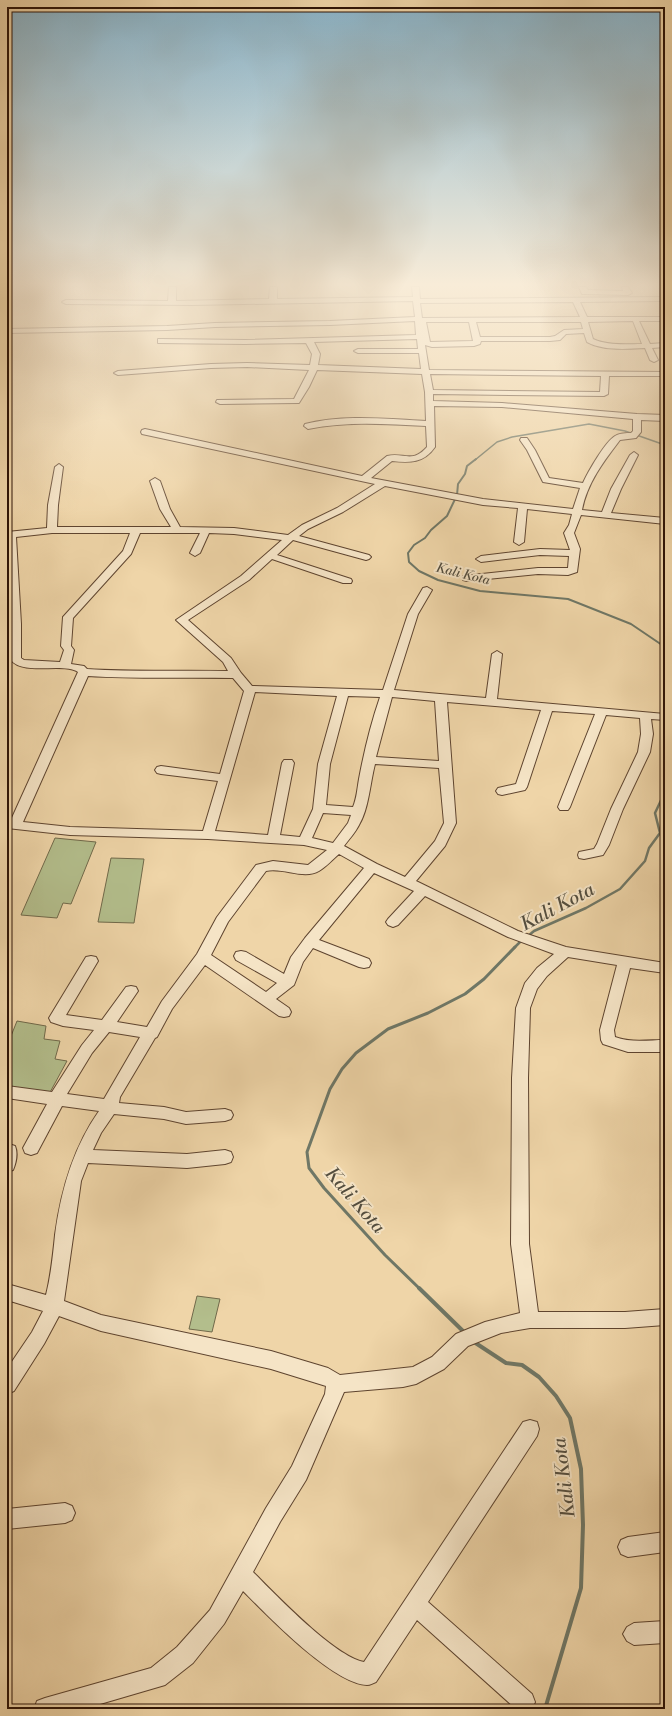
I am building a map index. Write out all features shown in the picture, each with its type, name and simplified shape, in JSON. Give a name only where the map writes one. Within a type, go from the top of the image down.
[{"type":"street","points":[[118,373],[194,367]]},
{"type":"street","points":[[285,367],[426,372],[500,379],[605,374],[665,374]]},
{"type":"street","points":[[364,479],[390,458],[410,460],[425,454],[431,447],[430,403],[425,367]]},
{"type":"street","points":[[220,402],[296,401],[314,368]]},
{"type":"street","points":[[601,403],[605,374]]},
{"type":"street","points":[[500,379],[503,394],[502,405]]},
{"type":"street","points":[[429,392],[503,394],[601,403],[637,417],[665,418]]},
{"type":"street","points":[[430,403],[502,405],[601,403]]},
{"type":"street","points":[[467,578],[538,571],[568,572],[573,570],[574,544],[569,533],[575,523],[576,512],[585,486],[594,470],[617,438],[636,434],[637,417]]},
{"type":"street","points":[[308,426],[347,420],[430,424]]},
{"type":"street","points":[[145,432],[466,500],[665,521]]},
{"type":"street","points":[[524,440],[531,450],[546,480],[585,486]]},
{"type":"street","points":[[606,514],[616,489],[634,456]]},
{"type":"street","points":[[52,530],[53,505],[59,467]]},
{"type":"street","points":[[155,481],[165,509],[177,530]]},
{"type":"street","points":[[250,691],[236,675],[227,660],[181,620],[245,578],[271,556],[290,537],[305,527],[340,510],[383,483]]},
{"type":"street","points":[[519,542],[523,506]]},
{"type":"street","points":[[236,675],[179,673],[129,675],[84,672],[80,668],[22,662],[16,660],[16,624],[9,535],[52,530],[234,531],[290,537],[366,557]]},
{"type":"street","points":[[65,666],[69,650],[66,646],[68,617],[128,552],[136,530]]},
{"type":"street","points":[[195,552],[206,530]]},
{"type":"street","points":[[481,559],[540,552],[574,553]]},
{"type":"street","points":[[271,556],[347,581]]},
{"type":"street","points":[[7,1385],[38,1338],[55,1306],[55,1296],[59,1280],[64,1233],[74,1181],[82,1156],[95,1129],[110,1107],[114,1096],[167,1005],[186,977],[203,957],[222,920],[261,868],[273,865],[309,870],[315,868],[338,848],[338,845],[354,824],[364,795],[365,780],[374,738],[388,693],[413,614],[427,590]]},
{"type":"street","points":[[491,701],[497,654]]},
{"type":"street","points":[[84,672],[11,824],[90,833],[208,835],[304,841],[325,847],[338,848],[372,867],[513,934],[565,952],[665,968]]},
{"type":"street","points":[[208,835],[250,691],[253,689],[260,688],[371,694],[388,693],[665,717]]},
{"type":"street","points":[[304,841],[319,809],[324,764],[343,693]]},
{"type":"street","points":[[407,883],[440,843],[450,822],[441,698]]},
{"type":"street","points":[[502,791],[521,787],[548,706]]},
{"type":"street","points":[[564,806],[602,711]]},
{"type":"street","points":[[584,855],[598,852],[603,845],[617,809],[644,752],[647,734],[645,715]]},
{"type":"street","points":[[370,760],[445,765]]},
{"type":"street","points":[[273,840],[288,763]]},
{"type":"street","points":[[161,770],[224,778]]},
{"type":"street","points":[[319,809],[358,811]]},
{"type":"street","points":[[266,999],[288,982],[296,962],[310,942],[348,894],[372,867]]},
{"type":"street","points":[[393,922],[423,890]]},
{"type":"street","points":[[310,942],[364,963]]},
{"type":"street","points":[[530,1320],[520,1244],[520,1078],[523,1008],[530,987],[542,972],[565,952]]},
{"type":"street","points":[[241,956],[288,982]]},
{"type":"street","points":[[203,957],[284,1012]]},
{"type":"street","points":[[91,961],[56,1018],[152,1033]]},
{"type":"street","points":[[626,961],[607,1030],[608,1040],[614,1044],[630,1046],[665,1046]]},
{"type":"street","points":[[31,1148],[49,1117],[56,1099],[87,1049],[107,1025],[130,991]]},
{"type":"street","points":[[7,1092],[130,1110],[164,1112],[186,1118],[225,1116]]},
{"type":"street","points":[[82,1156],[187,1161],[225,1157]]},
{"type":"street","points":[[7,1292],[55,1306],[100,1323],[294,1367],[328,1377],[336,1384],[403,1378],[416,1375],[438,1363],[462,1340],[501,1325],[530,1320],[625,1320],[665,1317]]},
{"type":"street","points":[[45,1709],[157,1677],[185,1654],[217,1617],[273,1515],[299,1473],[334,1395],[336,1384]]},
{"type":"street","points":[[241,1575],[292,1624],[343,1666],[362,1674],[368,1674],[530,1429]]},
{"type":"street","points":[[7,1519],[65,1513]]},
{"type":"street","points":[[628,1547],[665,1542]]},
{"type":"street","points":[[415,1604],[524,1702]]},
{"type":"street","points":[[634,1634],[665,1632]]},
{"type":"green space","points":[[55,838],[96,842],[71,904],[63,903],[57,918],[21,915]]},
{"type":"green space","points":[[111,858],[144,859],[134,923],[98,922]]},
{"type":"green space","points":[[17,1021],[46,1026],[44,1039],[60,1041],[55,1059],[67,1061],[48,1096],[7,1092],[7,1046]]},
{"type":"green space","points":[[197,1296],[220,1299],[212,1332],[189,1329]]},
{"type":"waterway","name":"Kali Kota","points":[[475,460],[497,442],[512,437],[589,424],[625,431],[665,445]]},
{"type":"waterway","name":"Kali Kota","points":[[476,459],[467,466],[465,474],[458,484],[457,495],[447,516],[431,530],[425,538],[414,545],[408,553],[409,562],[419,571],[438,580],[480,591],[568,599],[631,624],[665,647]]},
{"type":"waterway","name":"Kali Kota","points":[[528,936],[534,931],[586,908],[620,889],[645,861],[649,848],[660,833],[655,813],[665,792]]},
{"type":"waterway","name":"Kali Kota","points":[[515,947],[522,940]]},
{"type":"waterway","name":"Kali Kota","points":[[420,1289],[385,1255],[324,1188],[309,1168],[307,1152],[330,1089],[342,1069],[356,1053],[388,1029],[428,1013],[465,994],[484,979],[515,947]]},
{"type":"waterway","name":"Kali Kota","points":[[419,1288],[465,1333]]},
{"type":"waterway","name":"Kali Kota","points":[[474,1342],[506,1363],[522,1365],[539,1377],[556,1396],[570,1418],[581,1469],[583,1525],[581,1588],[545,1709]]}]
